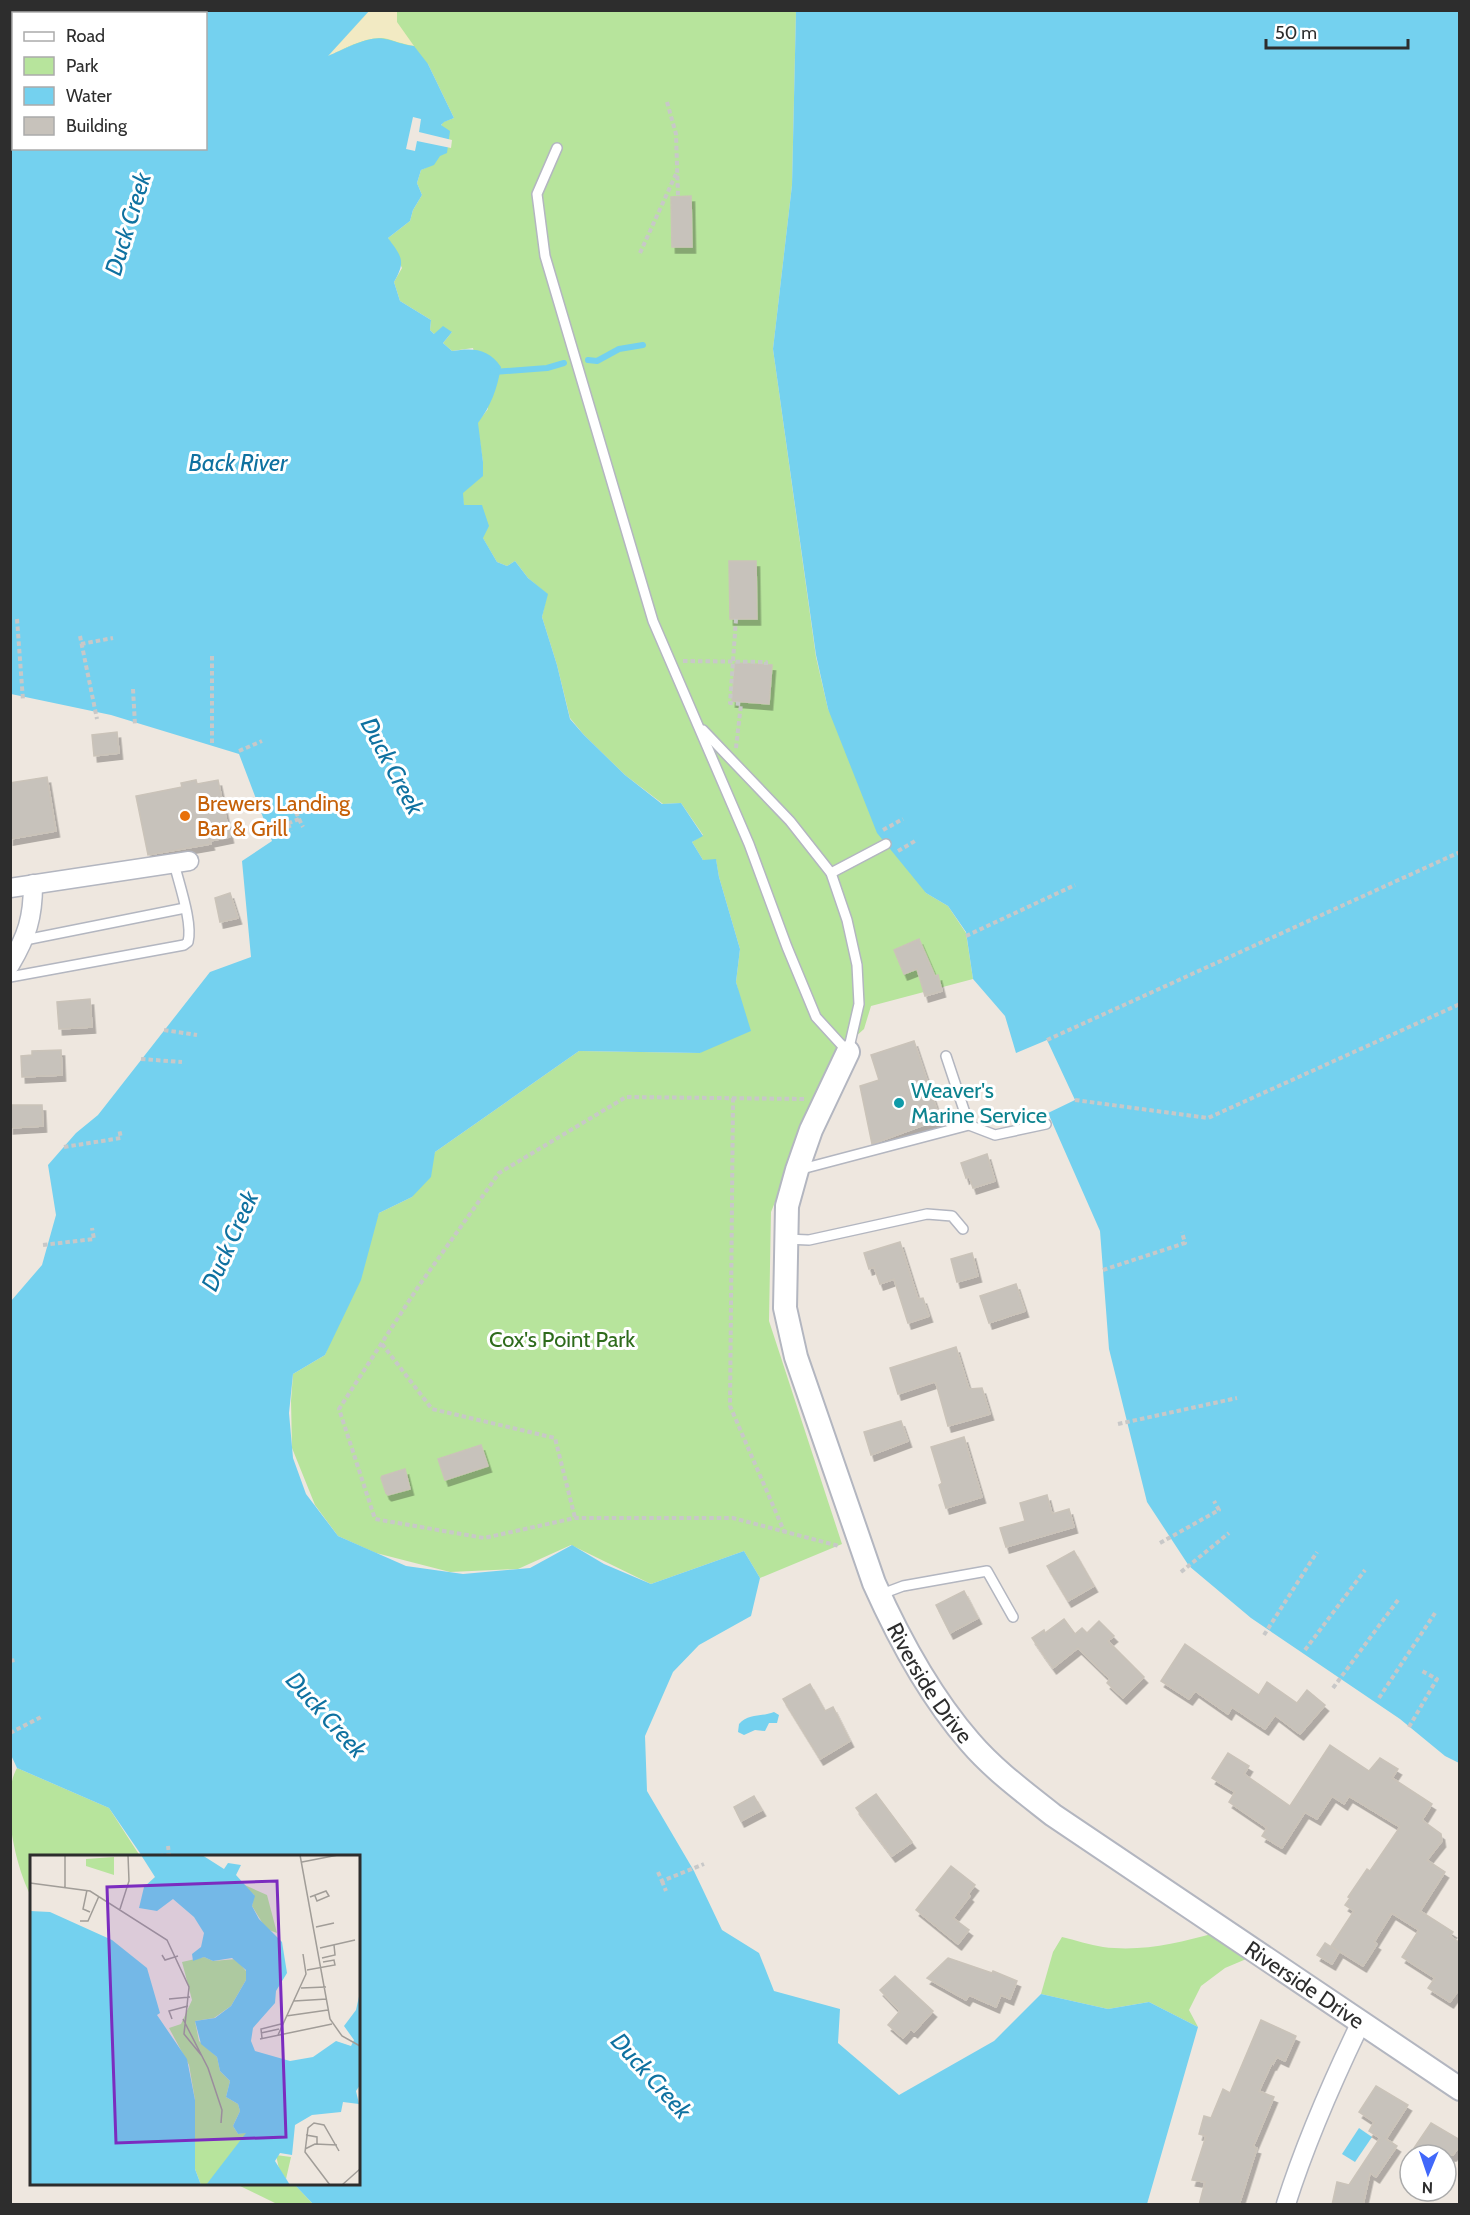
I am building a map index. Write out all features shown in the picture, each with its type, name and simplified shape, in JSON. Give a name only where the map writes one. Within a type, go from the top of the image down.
[{"type":"street","points":[[10,888],[181,862]]},
{"type":"street","points":[[10,965],[25,940],[33,905],[33,884]]},
{"type":"street","name":"Riverside Drive","points":[[848,1052],[811,1130],[787,1206],[785,1308],[795,1357],[863,1552],[879,1595],[910,1655],[933,1693],[970,1742],[1017,1787],[1062,1822],[1460,2089]]},
{"type":"street","points":[[1286,2205],[1324,2099],[1361,2022]]},
{"type":"lane","points":[[557,148],[537,194],[545,256],[652,621],[749,844],[816,1017],[848,1052]]},
{"type":"lane","points":[[698,725],[790,821],[831,873],[847,920],[857,964],[859,1004],[848,1052]]},
{"type":"lane","points":[[831,873],[886,844]]},
{"type":"lane","points":[[10,977],[184,945],[189,938],[181,862]]},
{"type":"lane","points":[[25,940],[185,908]]},
{"type":"lane","points":[[946,1056],[969,1125]]},
{"type":"lane","points":[[797,1170],[969,1125],[995,1135],[1046,1124]]},
{"type":"lane","points":[[786,1239],[809,1240],[927,1214],[952,1216],[963,1229]]},
{"type":"lane","points":[[879,1595],[903,1586],[987,1571],[1013,1617]]},
{"type":"path","points":[[668,102],[676,134],[678,196]]},
{"type":"path","points":[[639,254],[678,170]]},
{"type":"path","points":[[17,619],[23,700]]},
{"type":"path","points":[[735,763],[741,704],[730,703],[736,619]]},
{"type":"path","points":[[80,636],[97,719]]},
{"type":"path","points":[[81,644],[113,638]]},
{"type":"path","points":[[212,656],[212,743]]},
{"type":"path","points":[[670,661],[766,662],[765,665]]},
{"type":"path","points":[[133,689],[135,725]]},
{"type":"path","points":[[239,751],[262,741]]},
{"type":"path","points":[[295,810],[303,827]]},
{"type":"path","points":[[274,829],[299,819]]},
{"type":"path","points":[[877,833],[903,819]]},
{"type":"path","points":[[288,824],[291,831]]},
{"type":"path","points":[[893,853],[915,841]]},
{"type":"path","points":[[1047,1040],[1460,852]]},
{"type":"path","points":[[966,936],[1075,885]]},
{"type":"path","points":[[1075,1100],[1208,1118],[1460,1004]]},
{"type":"path","points":[[164,1030],[197,1035]]},
{"type":"path","points":[[141,1059],[182,1062]]},
{"type":"path","points":[[825,1100],[626,1097],[499,1173],[339,1408],[375,1519],[484,1538],[575,1518],[733,1518],[863,1552]]},
{"type":"path","points":[[733,1098],[730,1406],[784,1532]]},
{"type":"path","points":[[64,1147],[121,1138],[119,1129]]},
{"type":"path","points":[[44,1245],[94,1239],[92,1228]]},
{"type":"path","points":[[1103,1270],[1185,1243],[1182,1232]]},
{"type":"path","points":[[382,1344],[432,1409],[555,1438],[575,1518]]},
{"type":"path","points":[[1118,1424],[1237,1398]]},
{"type":"path","points":[[1160,1543],[1219,1510],[1214,1501]]},
{"type":"path","points":[[1181,1572],[1229,1533]]},
{"type":"path","points":[[1264,1635],[1317,1552]]},
{"type":"path","points":[[1305,1650],[1365,1570]]},
{"type":"path","points":[[1333,1688],[1398,1600]]},
{"type":"path","points":[[1379,1698],[1435,1614]]},
{"type":"path","points":[[1409,1727],[1437,1679],[1422,1671]]},
{"type":"path","points":[[10,1733],[40,1717]]},
{"type":"path","points":[[166,1855],[169,1854],[168,1846]]},
{"type":"path","points":[[662,1881],[704,1864]]},
{"type":"path","points":[[658,1872],[666,1891]]},
{"type":"green space","name":"Cox's Point Park","points":[[369,11],[796,11],[792,185],[773,349],[816,657],[828,709],[926,893],[948,906],[966,933],[973,979],[871,1006],[864,1029],[833,1057],[771,1212],[769,1321],[842,1544],[760,1578],[744,1551],[651,1584],[571,1545],[518,1569],[450,1572],[376,1553],[338,1536],[315,1505],[292,1448],[293,1374],[325,1355],[379,1213],[412,1197],[435,1152],[579,1051],[700,1053],[738,990],[736,982],[740,949],[716,860],[703,860],[692,842],[703,835],[681,803],[663,804],[625,775],[570,718],[542,617],[547,594],[528,578],[515,561],[507,566],[497,562],[464,506],[462,493],[483,462],[477,423],[488,409],[473,348],[452,351],[443,343],[452,332],[434,334],[430,330],[431,320],[400,301],[394,282],[402,268],[388,238],[410,221],[413,210],[422,195],[417,183],[421,170],[437,158],[443,122],[454,118],[428,64],[353,45],[327,57]]},
{"type":"green space","points":[[17,1768],[109,1808],[139,1855],[30,1855],[30,1894],[20,1868],[12,1832],[10,1796]]},
{"type":"green space","points":[[1215,1933],[1251,1957],[1225,1968],[1201,1986],[1189,2010],[1198,2027],[1149,2002],[1108,2009],[1041,1994],[1053,1952],[1062,1937],[1103,1947],[1132,1948],[1174,1943]]},
{"type":"green space","points":[[238,2185],[295,2185],[313,2204],[277,2204]]},
{"type":"sand","points":[[369,11],[397,11],[397,22],[414,46],[384,38],[374,38],[353,44],[327,57]]},
{"type":"water","name":"Back River","points":[[11,11],[369,11],[328,56],[356,44],[379,38],[414,46],[428,64],[454,118],[441,125],[450,131],[447,153],[440,156],[434,165],[421,170],[417,183],[422,195],[413,210],[410,221],[388,238],[401,259],[400,269],[394,282],[400,301],[431,320],[430,330],[434,334],[443,326],[452,332],[443,343],[452,351],[479,351],[491,356],[501,367],[493,397],[478,423],[483,476],[463,493],[464,505],[482,505],[489,526],[483,538],[497,562],[507,566],[515,561],[528,578],[548,594],[542,617],[570,719],[625,775],[662,804],[681,803],[703,836],[692,842],[703,860],[716,859],[740,949],[736,982],[751,1031],[700,1053],[579,1051],[435,1152],[431,1177],[412,1197],[379,1213],[361,1280],[325,1355],[293,1374],[289,1413],[293,1458],[306,1494],[338,1536],[406,1566],[463,1574],[530,1568],[572,1545],[604,1564],[651,1584],[744,1551],[760,1578],[751,1616],[699,1645],[673,1672],[645,1736],[647,1791],[694,1871],[722,1930],[759,1953],[774,1991],[840,2009],[838,2043],[899,2095],[994,2041],[1041,1994],[1108,2009],[1149,2002],[1198,2027],[1147,2204],[313,2204],[295,2185],[360,2185],[360,1855],[141,1855],[109,1808],[17,1768],[11,1755],[11,1301],[42,1265],[56,1215],[48,1165],[76,1133],[98,1115],[210,972],[251,957],[242,861],[272,841],[239,754],[111,715],[11,694]]},
{"type":"water","points":[[796,11],[1459,11],[1459,1763],[1445,1756],[1400,1719],[1251,1618],[1189,1566],[1147,1502],[1109,1349],[1100,1231],[1048,1113],[1075,1100],[1047,1040],[1016,1053],[1005,1016],[973,979],[966,932],[948,906],[926,893],[877,833],[828,709],[816,655],[773,349],[792,185]]},
{"type":"water","points":[[774,1712],[779,1715],[777,1723],[769,1723],[765,1731],[755,1730],[744,1735],[738,1732],[739,1724],[747,1718]]},
{"type":"water","points":[[1359,2128],[1372,2137],[1355,2162],[1342,2154]]},
{"type":"pier","points":[[413,117],[421,119],[419,132],[452,140],[451,148],[417,141],[415,151],[406,149]]},
{"type":"building","points":[[691,196],[692,247],[672,247],[671,197]]},
{"type":"building","points":[[729,561],[756,561],[757,619],[730,619]]},
{"type":"building","points":[[735,663],[772,665],[769,704],[732,701]]},
{"type":"building","points":[[117,732],[119,753],[94,756],[92,735]]},
{"type":"building","points":[[47,777],[56,831],[10,839],[10,783]]},
{"type":"building","name":"Brewers Landing Bar & Grill","points":[[196,780],[197,784],[218,780],[230,837],[210,841],[211,844],[148,855],[136,796],[182,787],[181,783]]},
{"type":"building","points":[[230,893],[238,918],[220,922],[215,898]]},
{"type":"building","points":[[919,939],[935,976],[938,975],[942,991],[925,996],[917,969],[904,974],[894,950]]},
{"type":"building","points":[[90,999],[92,1027],[59,1029],[57,1002]]},
{"type":"building","name":"Weaver's Marine Service","points":[[914,1041],[940,1119],[872,1144],[860,1086],[879,1080],[871,1055]]},
{"type":"building","points":[[61,1050],[62,1075],[22,1077],[21,1056],[32,1055],[32,1051]]},
{"type":"building","points":[[10,1105],[42,1105],[43,1126],[10,1128]]},
{"type":"building","points":[[987,1154],[995,1181],[973,1188],[969,1176],[966,1178],[961,1163]]},
{"type":"building","points":[[900,1242],[918,1299],[923,1298],[929,1316],[908,1323],[894,1279],[880,1284],[874,1267],[869,1269],[864,1253]]},
{"type":"building","points":[[972,1253],[978,1276],[957,1282],[951,1259]]},
{"type":"building","points":[[1016,1284],[1025,1311],[989,1323],[980,1296]]},
{"type":"building","points":[[956,1347],[969,1389],[982,1388],[990,1414],[948,1426],[936,1383],[898,1394],[890,1368]]},
{"type":"building","points":[[901,1421],[908,1441],[871,1455],[864,1432]]},
{"type":"building","points":[[964,1437],[982,1497],[946,1508],[939,1485],[942,1483],[931,1447]]},
{"type":"building","points":[[481,1445],[488,1466],[445,1480],[438,1459]]},
{"type":"building","points":[[405,1469],[410,1489],[388,1495],[382,1476]]},
{"type":"building","points":[[1047,1495],[1052,1514],[1069,1509],[1074,1527],[1006,1547],[1000,1528],[1025,1521],[1020,1503]]},
{"type":"building","points":[[1074,1551],[1094,1586],[1068,1601],[1047,1566]]},
{"type":"building","points":[[964,1591],[978,1618],[950,1633],[936,1605]]},
{"type":"building","points":[[1064,1619],[1075,1634],[1082,1628],[1087,1633],[1099,1621],[1114,1636],[1108,1641],[1144,1677],[1123,1698],[1107,1683],[1110,1679],[1078,1648],[1053,1668],[1032,1638],[1044,1630],[1045,1633]]},
{"type":"building","points":[[1185,1644],[1259,1695],[1267,1682],[1297,1703],[1307,1690],[1325,1705],[1300,1734],[1275,1715],[1265,1729],[1232,1707],[1228,1714],[1195,1691],[1189,1699],[1161,1681]]},
{"type":"building","points":[[810,1684],[825,1711],[833,1707],[850,1741],[820,1759],[783,1699]]},
{"type":"building","points":[[1330,1745],[1369,1771],[1380,1758],[1398,1769],[1392,1778],[1432,1804],[1422,1820],[1441,1834],[1442,1841],[1427,1860],[1445,1872],[1420,1911],[1453,1932],[1450,1936],[1460,1943],[1460,1988],[1450,2002],[1428,1988],[1435,1978],[1402,1957],[1419,1930],[1392,1913],[1374,1942],[1377,1944],[1363,1966],[1331,1946],[1354,1911],[1345,1905],[1350,1898],[1348,1897],[1367,1869],[1370,1871],[1400,1827],[1349,1796],[1344,1804],[1332,1796],[1317,1819],[1305,1812],[1282,1848],[1262,1836],[1267,1828],[1229,1802],[1235,1792],[1212,1778],[1228,1753],[1249,1766],[1244,1774],[1290,1806]]},
{"type":"building","points":[[876,1794],[912,1842],[892,1856],[856,1808]]},
{"type":"building","points":[[754,1796],[762,1810],[741,1821],[734,1807]]},
{"type":"building","points":[[951,1866],[975,1885],[968,1894],[970,1896],[953,1918],[969,1930],[958,1944],[916,1910]]},
{"type":"building","points":[[1325,1943],[1339,1952],[1332,1964],[1317,1955]]},
{"type":"building","points":[[948,1958],[992,1973],[993,1971],[1017,1981],[1010,1999],[1001,1995],[996,2007],[969,1995],[966,2000],[927,1978]]},
{"type":"building","points":[[895,1976],[933,2011],[914,2032],[911,2029],[903,2038],[888,2025],[900,2011],[880,1990]]},
{"type":"building","points":[[1261,2020],[1296,2036],[1285,2061],[1277,2057],[1272,2063],[1259,2091],[1274,2097],[1253,2147],[1257,2148],[1239,2205],[1199,2205],[1205,2182],[1192,2180],[1206,2136],[1199,2134],[1204,2116],[1211,2118],[1223,2089],[1230,2093]]},
{"type":"building","points":[[1376,2086],[1408,2105],[1386,2139],[1397,2146],[1376,2177],[1370,2173],[1363,2205],[1332,2205],[1337,2182],[1349,2185],[1380,2138],[1369,2131],[1374,2122],[1359,2112]]},
{"type":"building","points":[[1431,2123],[1460,2140],[1458,2148],[1458,2143],[1417,2143]]},
{"type":"waterway","points":[[588,360],[597,361],[619,349],[643,345]]},
{"type":"waterway","points":[[493,372],[547,368],[564,363]]},
{"type":"place","name":"Brewers Landing Bar & Grill","points":[[185,816]]},
{"type":"place","name":"Weaver's Marine Service","points":[[899,1103]]},
{"type":"water label","name":"Duck Creek","points":[[128,224]]},
{"type":"water label","name":"Duck Creek","points":[[392,766]]},
{"type":"water label","name":"Duck Creek","points":[[230,1241]]},
{"type":"water label","name":"Duck Creek","points":[[326,1715]]},
{"type":"water label","name":"Duck Creek","points":[[651,2076]]}]
